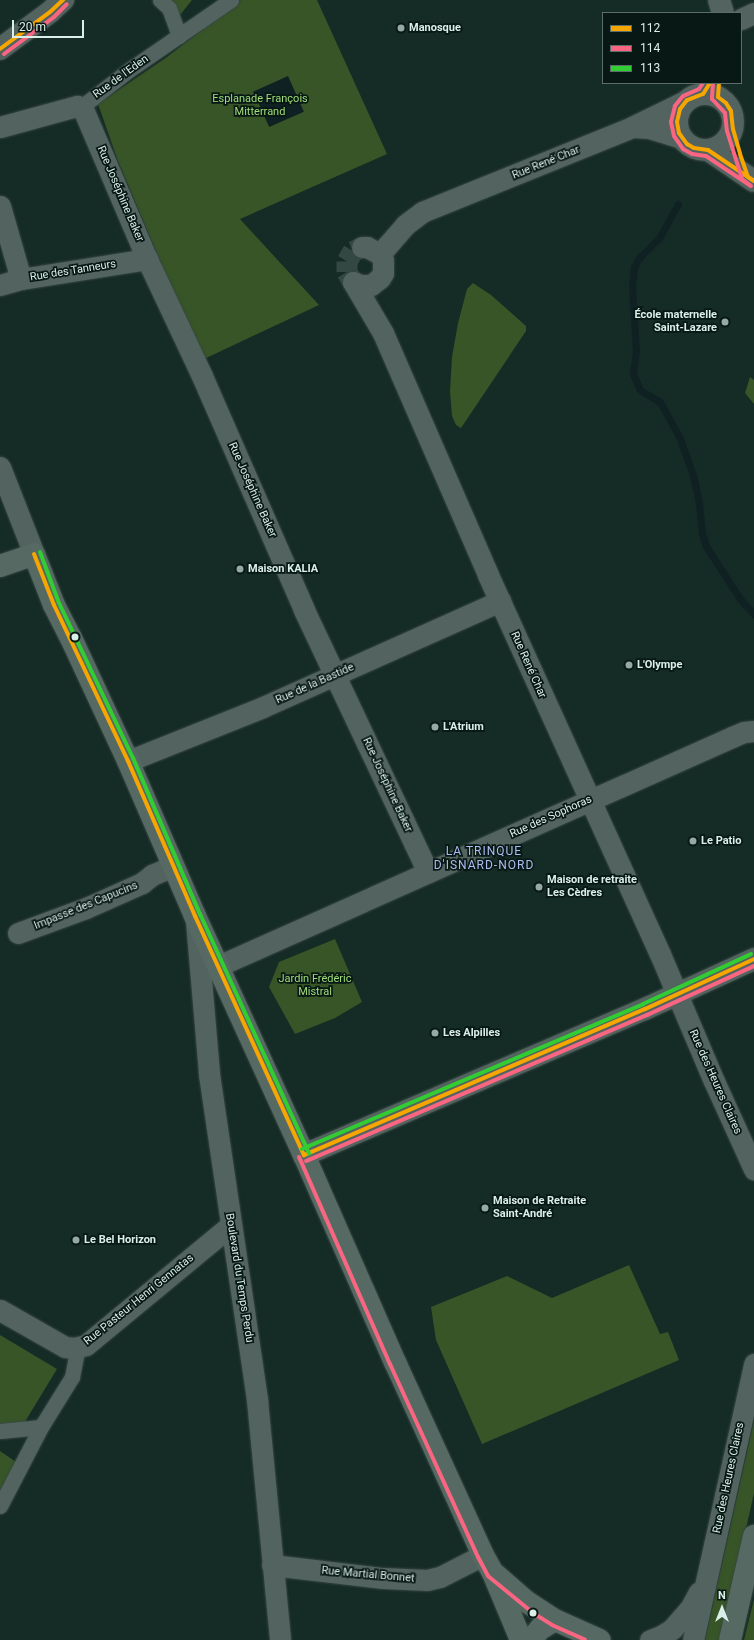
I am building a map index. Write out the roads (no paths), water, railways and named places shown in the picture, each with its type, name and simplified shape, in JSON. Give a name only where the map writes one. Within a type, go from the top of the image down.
[{"type":"main road","points":[[0,566],[34,554],[54,605],[78,652],[128,761],[195,916],[304,1155],[395,1362],[511,1614],[529,1640],[540,1629],[555,1620]]},
{"type":"main road","points":[[730,1640],[754,1536]]},
{"type":"main road","points":[[488,1564],[528,1602],[555,1620],[600,1640]]},
{"type":"street","points":[[0,49],[50,12],[63,0]]},
{"type":"street","points":[[160,0],[168,8],[180,36]]},
{"type":"street","name":"Rue de l'Eden","points":[[0,127],[81,107],[129,70],[231,0]]},
{"type":"street","points":[[719,0],[723,12]]},
{"type":"street","points":[[742,19],[754,13]]},
{"type":"street","points":[[682,138],[678,128],[677,117],[707,91],[726,103],[731,111],[733,129],[751,179]]},
{"type":"street","name":"Rue René Char","points":[[383,333],[376,298],[376,283],[384,273],[384,260],[370,250],[422,212],[632,127],[707,91]]},
{"type":"street","name":"Rue Joséphine Baker","points":[[81,107],[147,259],[163,291],[304,610],[428,872]]},
{"type":"street","points":[[632,127],[649,128],[682,138],[694,148],[708,150],[751,179]]},
{"type":"street","points":[[708,150],[724,143],[733,129]]},
{"type":"street","points":[[0,206],[21,279]]},
{"type":"street","name":"Rue des Tanneurs","points":[[0,285],[21,279],[147,259]]},
{"type":"street","name":"Rue René Char","points":[[376,283],[365,285],[354,282],[383,333],[500,601],[660,954],[676,995]]},
{"type":"street","points":[[0,467],[34,554]]},
{"type":"street","name":"Rue de la Bastide","points":[[128,761],[263,707],[500,601]]},
{"type":"street","name":"Rue des Sophoras","points":[[218,966],[732,737],[744,732],[754,731]]},
{"type":"street","name":"Impasse des Capucins","points":[[18,933],[86,908],[142,883],[152,875],[173,866]]},
{"type":"street","name":"Boulevard du Temps Perdu","points":[[195,916],[209,1074],[223,1163],[230,1226],[257,1400],[280,1640]]},
{"type":"street","points":[[304,1155],[676,995],[754,959]]},
{"type":"street","name":"Rue des Heures Claires","points":[[676,995],[754,1169]]},
{"type":"street","name":"Rue Pasteur Henri Gennatas","points":[[0,1310],[61,1345],[78,1347],[92,1340],[230,1226]]},
{"type":"street","points":[[0,1506],[41,1427],[72,1377],[78,1347]]},
{"type":"street","name":"Rue des Heures Claires","points":[[693,1640],[753,1369]]},
{"type":"street","points":[[0,1430],[41,1427]]},
{"type":"street","name":"Rue Martial Bonnet","points":[[272,1565],[383,1578],[427,1580],[488,1564]]},
{"type":"street","name":"Rue des Heures Claires","points":[[650,1640],[661,1636],[682,1619],[691,1607],[710,1568]]},
{"type":"waterway","points":[[678,204],[660,237],[639,258],[634,267],[632,287],[636,350],[633,374],[640,390],[660,402],[679,436],[693,475],[699,504],[702,533],[706,546],[740,599],[754,614]]},
{"type":"tunnel","points":[[353,282],[347,272],[347,261],[353,251],[362,247]]},
{"type":"place","name":"Manosque","points":[[401,28]]},
{"type":"place","name":"École maternelle Saint-Lazare","points":[[725,322]]},
{"type":"place","name":"Maison KALIA","points":[[240,569]]},
{"type":"place","name":"L'Olympe","points":[[629,665]]},
{"type":"place","name":"L'Atrium","points":[[435,727]]},
{"type":"place","name":"Le Patio","points":[[693,841]]},
{"type":"place","name":"Maison de retraite Les Cèdres","points":[[539,887]]},
{"type":"place","name":"Les Alpilles","points":[[435,1033]]},
{"type":"place","name":"Maison de Retraite Saint-André","points":[[485,1208]]},
{"type":"place","name":"Le Bel Horizon","points":[[76,1240]]},
{"type":"district","name":"LA TRINQUE D'ISNARD-NORD","points":[[484,859]]},
{"type":"park label","name":"Esplanade François Mitterrand","points":[[260,106]]},
{"type":"park label","name":"Jardin Frédéric Mistral","points":[[315,986]]}]
